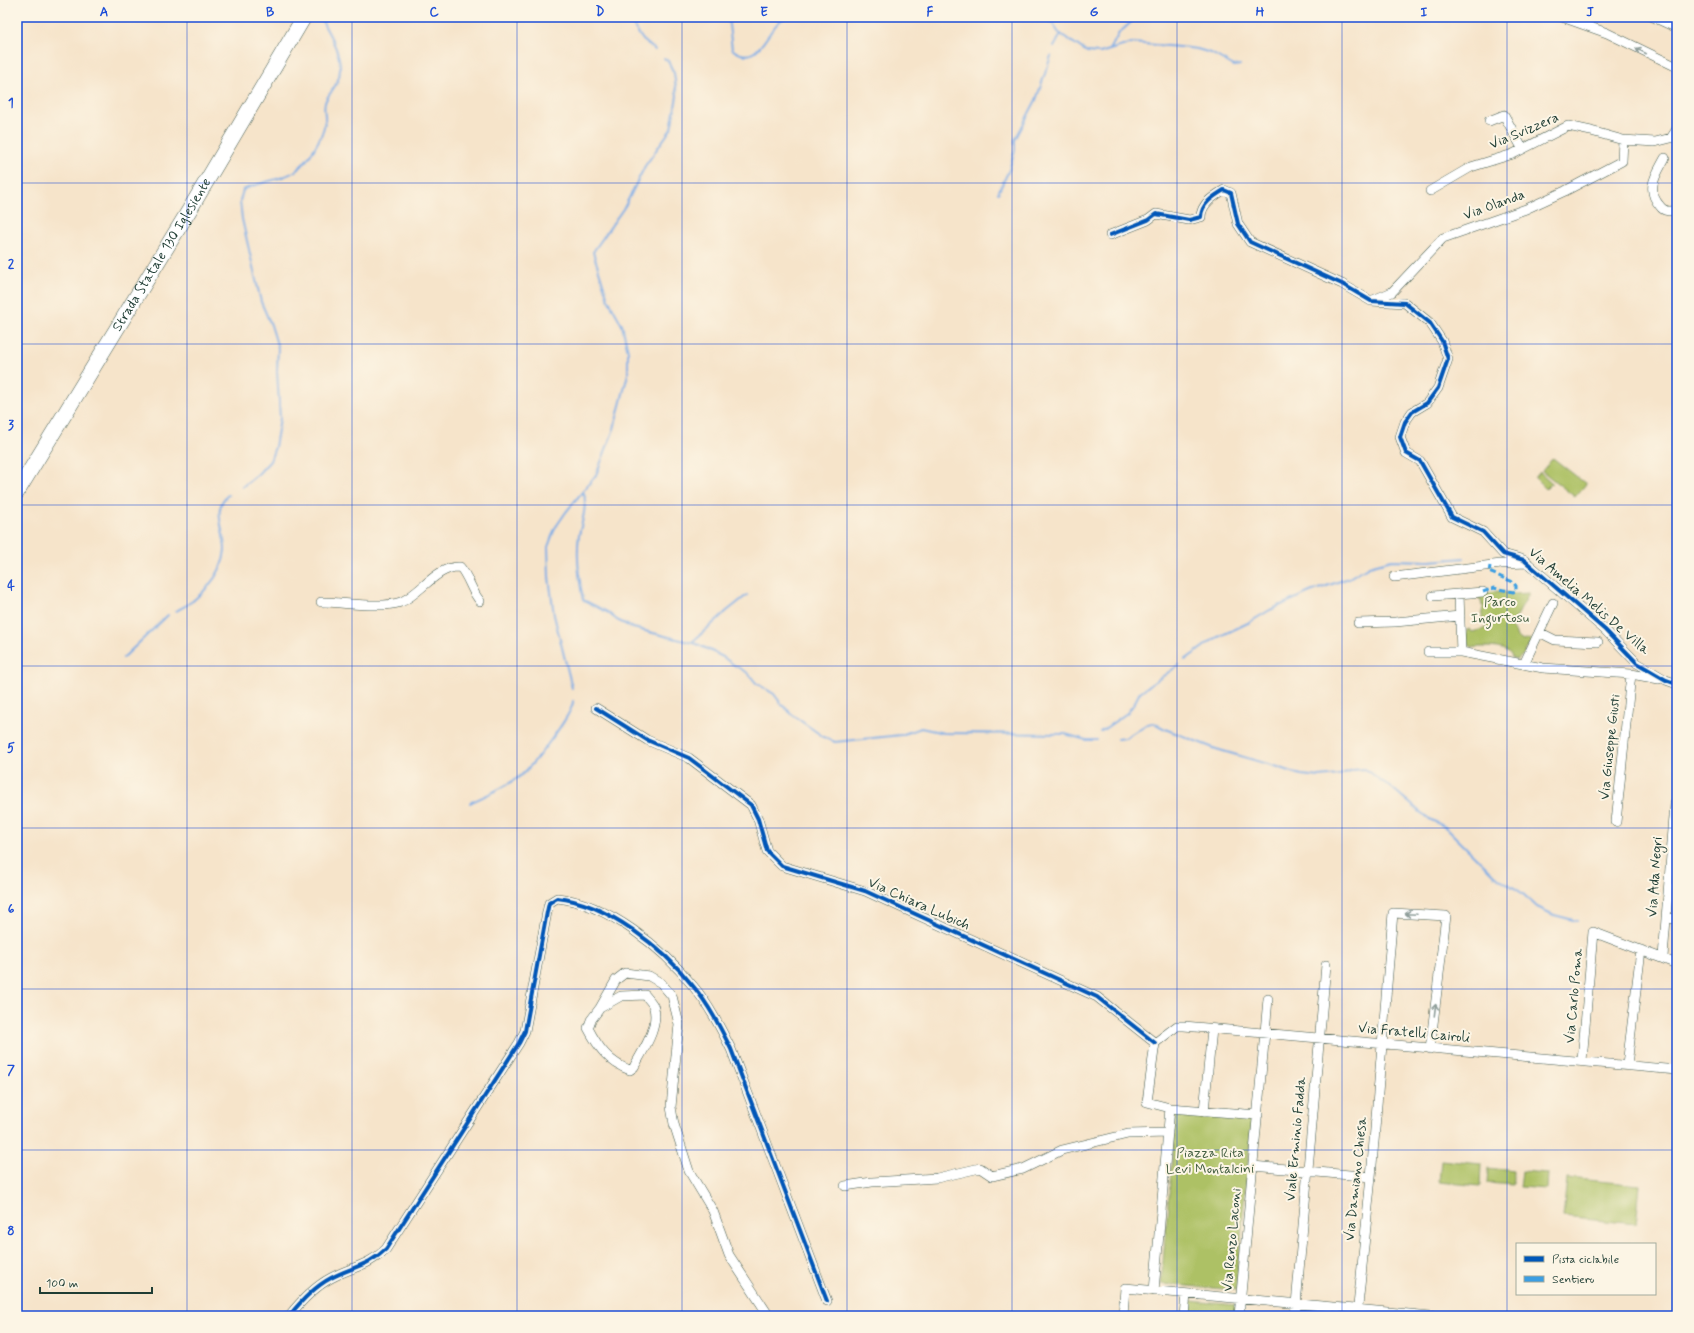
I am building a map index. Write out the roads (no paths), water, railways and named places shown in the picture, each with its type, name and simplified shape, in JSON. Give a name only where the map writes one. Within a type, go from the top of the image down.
[{"type":"highway","name":"Strada Statale 130 Iglesiente","points":[[17,492],[190,209],[304,17]]},
{"type":"street","points":[[1562,17],[1607,33],[1677,67]]},
{"type":"street","points":[[1653,17],[1677,28]]},
{"type":"street","points":[[1489,121],[1504,115],[1522,148]]},
{"type":"street","name":"Via Svizzera","points":[[1430,191],[1472,166],[1513,154],[1522,148],[1568,126],[1623,140],[1655,142],[1671,138],[1677,129]]},
{"type":"street","name":"Via Olanda","points":[[1371,301],[1392,292],[1443,238],[1526,209],[1565,191],[1622,161],[1623,140]]},
{"type":"street","points":[[1665,158],[1652,185],[1651,192],[1662,209],[1668,211],[1677,209]]},
{"type":"street","points":[[1110,235],[1148,220],[1156,214],[1189,220],[1201,217],[1201,211],[1211,198],[1224,190],[1231,193],[1238,224],[1250,242],[1342,284],[1371,301]]},
{"type":"street","name":"Via Amelia Melis De Villa","points":[[1371,301],[1405,303],[1430,323],[1442,341],[1448,359],[1438,388],[1427,403],[1412,412],[1404,422],[1400,436],[1406,452],[1420,461],[1452,517],[1483,532],[1503,554],[1524,560],[1605,630],[1637,663],[1666,680],[1677,684]]},
{"type":"street","points":[[1394,577],[1501,564],[1528,563]]},
{"type":"street","points":[[321,602],[388,605],[401,602],[443,571],[453,566],[460,566],[466,574],[475,595],[480,601]]},
{"type":"street","points":[[1433,596],[1483,592]]},
{"type":"street","points":[[1459,594],[1461,652]]},
{"type":"street","points":[[1524,664],[1553,603]]},
{"type":"street","points":[[1358,623],[1395,622],[1460,616]]},
{"type":"street","points":[[1539,632],[1555,640],[1598,642]]},
{"type":"street","points":[[1428,652],[1461,652],[1543,668],[1631,674],[1666,680]]},
{"type":"street","name":"Via Giuseppe Giusti","points":[[1616,822],[1631,674]]},
{"type":"street","name":"Via Chiara Lubich","points":[[596,708],[648,740],[690,758],[751,805],[758,819],[767,851],[782,866],[865,891],[1090,993],[1155,1043]]},
{"type":"street","name":"Via Ada Negri","points":[[1663,957],[1666,918],[1674,867],[1675,804],[1677,799]]},
{"type":"street","points":[[290,1316],[300,1302],[331,1278],[365,1265],[377,1258],[386,1249],[515,1050],[525,1031],[546,912],[549,903],[557,898],[569,899],[614,918],[653,946],[676,966],[694,987],[717,1021],[731,1049],[826,1301]]},
{"type":"street","name":"Via Damiano Chiesa","points":[[1357,1313],[1371,1177],[1394,913],[1446,916],[1430,1049]]},
{"type":"street","points":[[1666,918],[1677,919]]},
{"type":"street","name":"Via Carlo Poma","points":[[1582,1061],[1593,932],[1641,950]]},
{"type":"street","points":[[1627,1065],[1641,950],[1663,957],[1677,964]]},
{"type":"street","name":"Viale Erminio Fadda","points":[[1295,1316],[1326,965]]},
{"type":"street","points":[[600,1008],[621,996],[645,995],[654,1006],[655,1016],[653,1031],[634,1067],[630,1070],[618,1066],[602,1052],[588,1028],[591,1020],[600,1008],[616,980],[626,973],[649,976],[661,984],[672,996],[679,1024],[671,1107],[674,1124],[689,1171],[713,1211],[729,1255],[769,1316]]},
{"type":"street","name":"Via Renzo Laconi","points":[[1239,1316],[1268,999]]},
{"type":"street","name":"Via Fratelli Cairoli","points":[[1155,1043],[1177,1026],[1677,1070]]},
{"type":"street","points":[[1204,1111],[1212,1028]]},
{"type":"street","points":[[1155,1043],[1147,1102],[1170,1108],[1258,1115]]},
{"type":"street","points":[[1154,1291],[1170,1108]]},
{"type":"street","points":[[845,1186],[872,1182],[937,1178],[980,1168],[992,1176],[1023,1169],[1062,1150],[1128,1134],[1168,1133]]},
{"type":"street","points":[[1253,1166],[1371,1177]]},
{"type":"street","points":[[1123,1316],[1125,1288],[1296,1304],[1357,1313],[1431,1316]]},
{"type":"street","points":[[1184,1316],[1186,1294]]},
{"type":"waterway","points":[[242,487],[258,474],[270,461],[275,447],[280,418],[277,371],[278,348],[271,325],[261,302],[242,219],[240,201],[243,190],[288,175],[299,168],[314,149],[322,134],[325,121],[325,103],[337,82],[340,74],[340,63],[336,49],[320,17]]},
{"type":"waterway","points":[[627,17],[643,40],[655,50]]},
{"type":"waterway","points":[[728,17],[732,49],[742,54],[750,54],[757,50],[774,27],[781,20],[788,17]]},
{"type":"waterway","points":[[1044,17],[1052,23],[1059,33],[1087,52],[1100,53],[1132,43],[1180,47],[1197,49],[1211,53],[1234,66],[1240,65]]},
{"type":"waterway","points":[[1110,50],[1119,33],[1137,17]]},
{"type":"waterway","points":[[1054,47],[1061,34]]},
{"type":"waterway","points":[[998,193],[1009,170],[1015,150],[1015,140],[1036,100],[1051,56]]},
{"type":"waterway","points":[[572,688],[554,615],[549,577],[548,547],[555,528],[596,475],[614,429],[628,374],[628,351],[622,325],[608,299],[593,252],[625,206],[645,166],[671,129],[677,96],[674,73],[668,61],[664,58]]},
{"type":"waterway","points":[[584,493],[585,509],[579,535],[578,551],[579,576],[583,600],[607,612],[617,620],[633,628],[697,644],[723,657],[748,673],[756,683],[774,694],[782,705],[794,716],[825,738],[835,742],[901,735],[921,728],[944,733],[1065,734],[1086,740],[1097,740]]},
{"type":"waterway","points":[[176,611],[201,594],[215,578],[220,569],[225,550],[220,521],[220,507],[223,500],[228,495]]},
{"type":"waterway","points":[[1185,660],[1214,639],[1250,622],[1270,610],[1310,592],[1349,578],[1369,566],[1392,560],[1430,561],[1464,558]]},
{"type":"waterway","points":[[692,642],[747,595]]},
{"type":"waterway","points":[[123,658],[168,615]]},
{"type":"waterway","points":[[1100,732],[1127,713],[1134,704],[1140,692],[1179,665]]},
{"type":"waterway","points":[[470,803],[507,785],[525,772],[567,717],[573,701]]},
{"type":"waterway","points":[[1117,739],[1125,738],[1147,724],[1154,723],[1165,729],[1216,749],[1301,775],[1320,777],[1339,775],[1353,770],[1364,769],[1392,788],[1426,817],[1445,827],[1494,875],[1522,893],[1537,907],[1554,915],[1577,921]]},
{"type":"park label","name":"Parco Ingurtosu","points":[[1500,610]]},
{"type":"park label","name":"Piazza Rita Levi Montalcini","points":[[1210,1162]]}]
